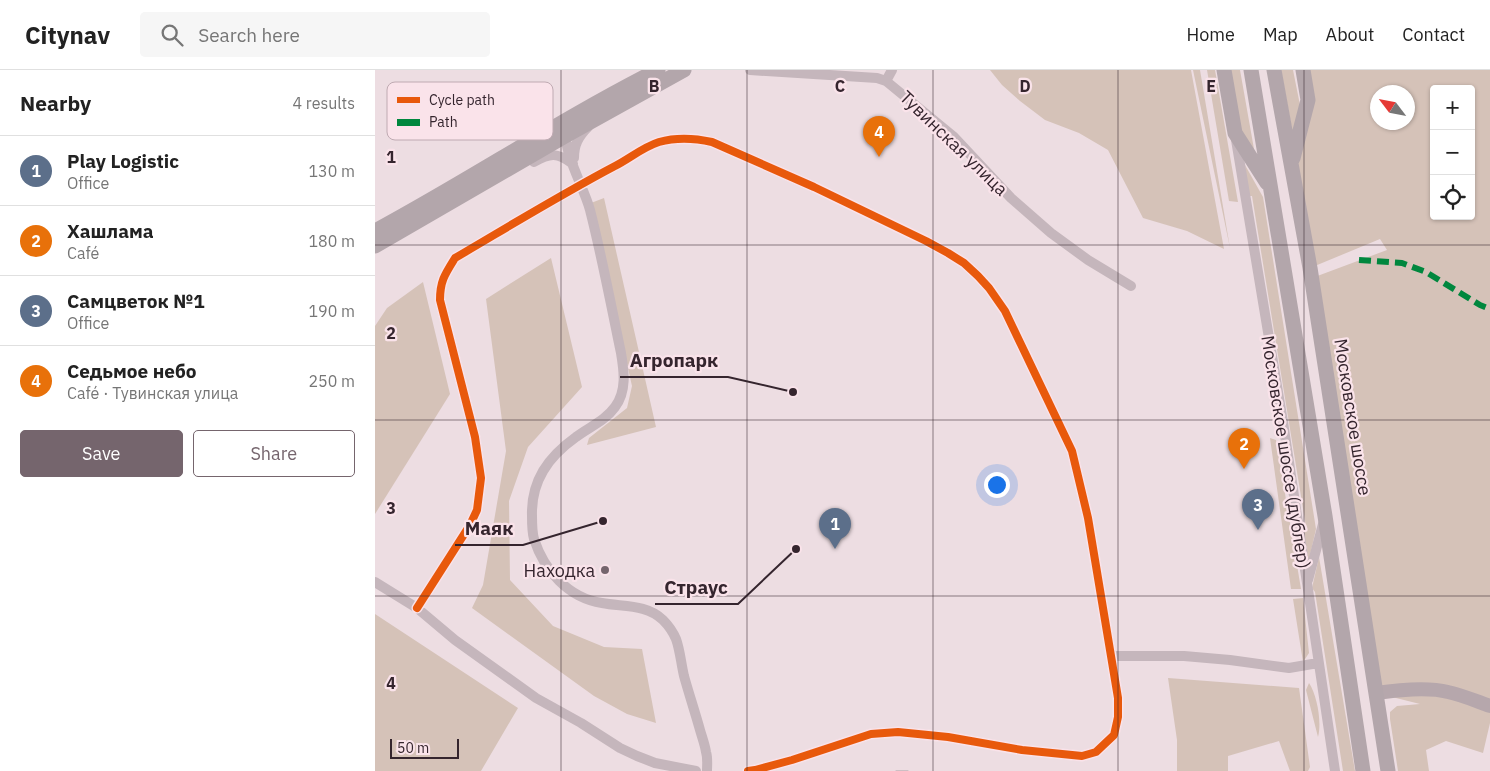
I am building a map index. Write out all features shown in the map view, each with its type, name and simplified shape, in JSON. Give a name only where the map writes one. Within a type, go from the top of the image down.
[{"type":"main road","points":[[553,135],[607,97],[657,70]]},
{"type":"main road","points":[[553,139],[565,136],[684,70]]},
{"type":"main road","points":[[1223,70],[1235,133],[1271,188]]},
{"type":"main road","points":[[1251,70],[1325,516],[1363,771]]},
{"type":"main road","name":"Московское шоссе","points":[[1274,70],[1312,278],[1388,771]]},
{"type":"main road","points":[[1291,164],[1309,100],[1303,70]]},
{"type":"main road","points":[[375,246],[496,177],[546,140]]},
{"type":"main road","points":[[375,232],[543,142],[550,140]]},
{"type":"main road","points":[[1349,678],[1358,691],[1366,694],[1390,691],[1447,691],[1490,706]]},
{"type":"street","name":"Тувинская улица","points":[[750,70],[886,80],[953,136],[1011,198],[1051,232],[1088,260],[1131,286]]},
{"type":"street","points":[[886,80],[892,70]]},
{"type":"street","points":[[607,97],[591,113],[568,127],[565,136],[569,154],[589,209],[625,374],[623,391],[615,407],[603,420],[564,446],[546,466],[533,494],[534,537],[547,566],[567,588],[589,600],[643,609],[659,616],[671,628],[676,638],[683,673],[707,752],[707,771]]},
{"type":"street","points":[[573,164],[578,138],[597,119]]},
{"type":"street","name":"Московское шоссе (дублер)","points":[[1235,133],[1283,422],[1335,771]]},
{"type":"street","points":[[417,608],[471,525],[477,510],[481,478],[476,444],[440,300],[440,288],[445,272],[455,258],[581,184],[658,142],[680,138],[695,138],[712,142],[815,187],[926,241],[964,263],[989,288],[1005,311],[1072,451],[1088,518],[1118,698],[1118,718],[1113,735],[1096,752],[1082,756],[1069,756],[948,737],[898,732],[871,734],[792,760],[748,771]]},
{"type":"street","points":[[496,177],[503,178],[512,175],[550,155],[565,158],[573,164]]},
{"type":"street","points":[[1307,585],[1325,516]]},
{"type":"street","points":[[375,582],[417,608],[455,640],[536,698],[581,722],[620,748],[655,763],[696,771]]},
{"type":"street","points":[[1111,656],[1184,656],[1289,668],[1318,663]]},
{"type":"shaded area","points":[[990,70],[1191,70],[1224,249],[1187,231],[1143,218],[1108,150],[1079,133],[1045,120],[1002,85]]},
{"type":"shaded area","points":[[1193,70],[1200,70],[1230,248]]},
{"type":"shaded area","points":[[1207,70],[1215,70],[1238,202],[1229,201]]},
{"type":"shaded area","points":[[1229,70],[1240,70],[1257,166],[1240,141]]},
{"type":"shaded area","points":[[1281,70],[1293,70],[1300,105],[1293,135]]},
{"type":"shaded area","points":[[1303,70],[1490,70],[1490,723],[1483,753],[1446,741],[1426,750],[1429,771],[1398,771],[1390,719],[1390,712],[1397,706],[1420,704],[1376,693],[1312,278],[1387,250],[1380,239],[1310,268],[1291,164],[1308,100]]},
{"type":"shaded area","points":[[1245,165],[1263,197],[1316,529],[1308,564],[1303,528],[1306,527],[1252,196],[1248,196]]},
{"type":"shaded area","points":[[604,198],[656,427],[587,445],[589,438],[627,408],[632,386],[591,203]]},
{"type":"shaded area","points":[[551,258],[582,387],[528,447],[509,501],[510,580],[553,626],[604,647],[642,649],[656,723],[627,714],[594,696],[472,608],[483,585],[506,451],[486,299]]},
{"type":"shaded area","points":[[423,282],[450,394],[375,514],[375,326],[387,308]]},
{"type":"shaded area","points":[[1270,438],[1276,440],[1301,589],[1291,589]]},
{"type":"shaded area","points":[[1319,557],[1355,771],[1343,771],[1315,592],[1312,588]]},
{"type":"shaded area","points":[[1303,598],[1309,653],[1303,662],[1293,599]]},
{"type":"shaded area","points":[[375,614],[518,708],[481,771],[375,771]]},
{"type":"shaded area","points":[[1168,678],[1299,688],[1310,767],[1308,771],[1290,771],[1279,741],[1228,756],[1228,771],[1177,771],[1177,740]]},
{"type":"shaded area","points":[[1309,683],[1318,709],[1318,737],[1306,690]]},
{"type":"tram line","points":[[896,771],[908,771]]},
{"type":"marked path","points":[[1359,260],[1402,263],[1426,272],[1480,305],[1490,309]]},
{"type":"cycle path","points":[[417,608],[470,525],[477,510],[481,478],[475,437],[440,300],[444,278],[455,258],[647,147],[666,140],[679,139],[712,142],[814,187],[926,241],[964,263],[989,288],[1005,311],[1072,451],[1088,518],[1118,698],[1118,717],[1114,735],[1096,752],[1082,756],[1022,750],[948,737],[898,732],[871,734],[792,760],[748,771]]},
{"type":"place","name":"Седьмое небо","points":[[879,157]]},
{"type":"place","name":"Агропарк","points":[[793,392]]},
{"type":"place","name":"Хашлама","points":[[1244,469]]},
{"type":"place","name":"Маяк","points":[[603,521]]},
{"type":"place","name":"Самцветок №1","points":[[1258,530]]},
{"type":"place","name":"Страус","points":[[796,549]]},
{"type":"place","name":"Play Logistic","points":[[835,549]]},
{"type":"place","name":"Находка","points":[[605,570]]}]
